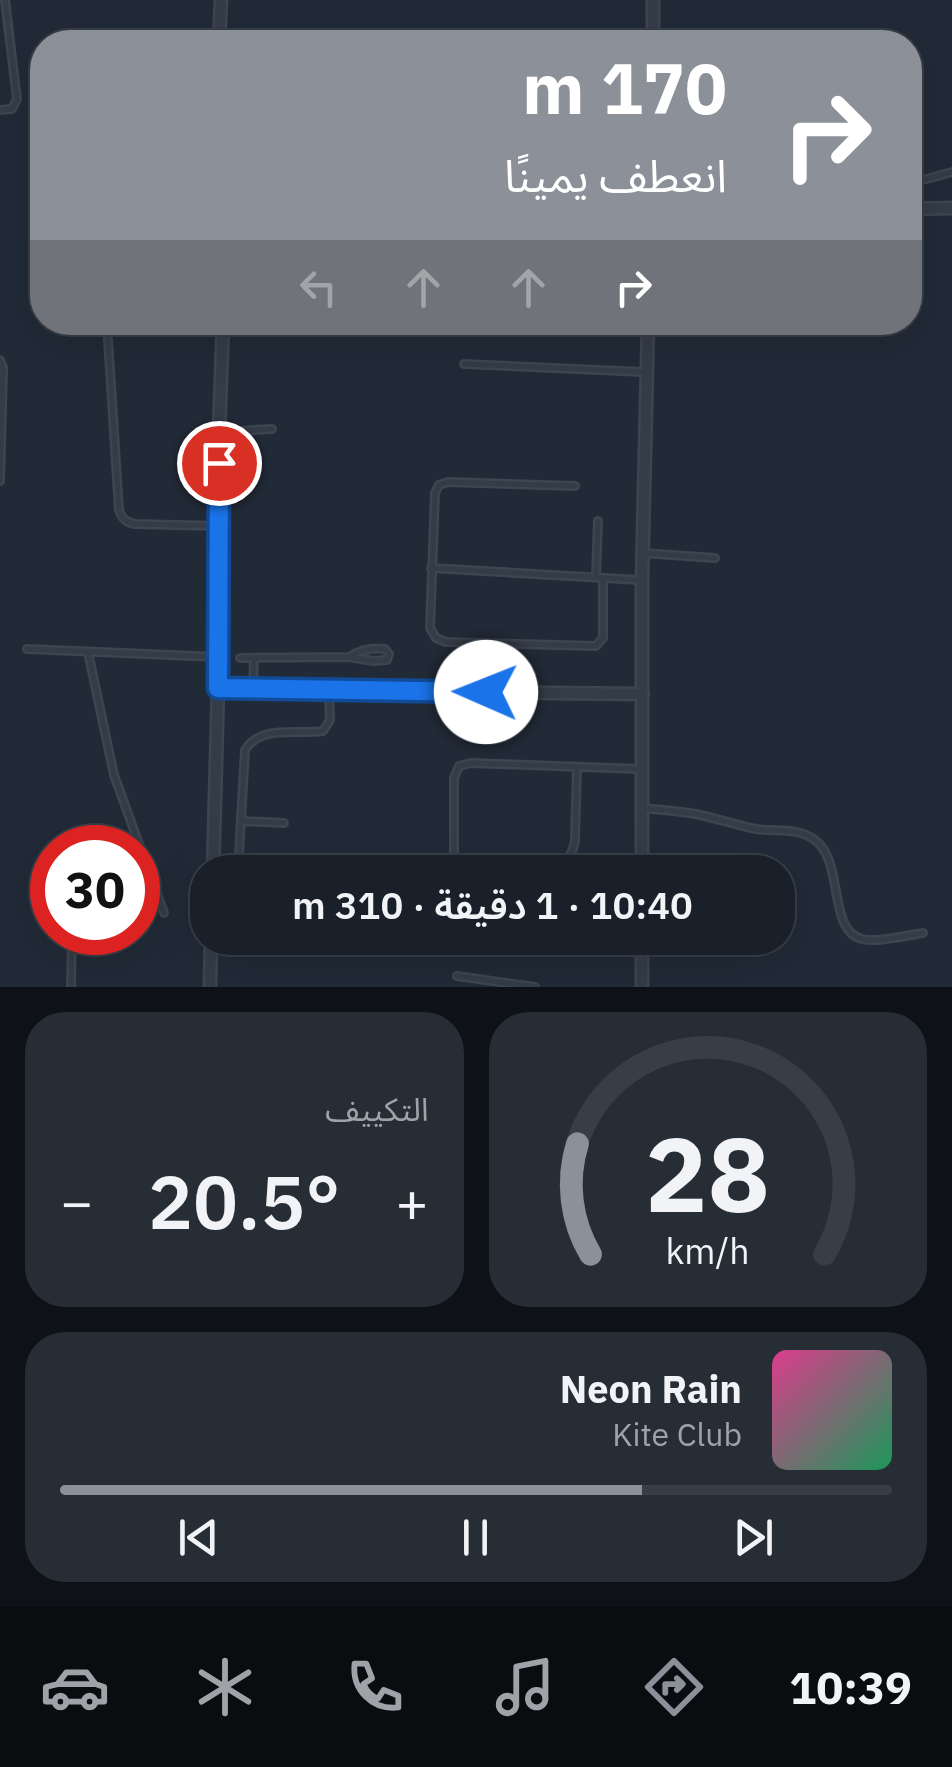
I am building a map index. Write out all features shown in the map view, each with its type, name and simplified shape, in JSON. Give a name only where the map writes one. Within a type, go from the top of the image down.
[{"type":"street","points":[[220,30],[221,0]]},
{"type":"street","points":[[653,30],[654,0]]},
{"type":"street","points":[[922,209],[952,208]]},
{"type":"street","points":[[213,855],[223,335]]},
{"type":"street","points":[[642,855],[642,580],[648,335]]},
{"type":"street","points":[[218,688],[643,694]]},
{"type":"street","points":[[210,987],[211,955]]},
{"type":"street","points":[[642,955],[642,987]]},
{"type":"lane","points":[[0,110],[12,109],[17,100],[5,0]]},
{"type":"lane","points":[[922,180],[952,172]]},
{"type":"lane","points":[[108,339],[122,517],[135,524],[218,526]]},
{"type":"lane","points":[[0,360],[0,481]]},
{"type":"lane","points":[[464,364],[648,372]]},
{"type":"lane","points":[[219,432],[272,429]]},
{"type":"lane","points":[[574,486],[448,482],[439,485],[434,494],[430,628],[436,638],[446,642],[596,646],[603,638],[598,521]]},
{"type":"lane","points":[[643,553],[715,558]]},
{"type":"lane","points":[[432,568],[642,580]]},
{"type":"lane","points":[[240,658],[384,661],[389,654],[386,649],[375,648],[349,658]]},
{"type":"lane","points":[[27,649],[218,658]]},
{"type":"lane","points":[[88,652],[114,775],[132,825]]},
{"type":"lane","points":[[253,689],[254,658]]},
{"type":"lane","points":[[239,855],[244,750],[260,735],[323,731],[330,720],[329,690]]},
{"type":"lane","points":[[577,767],[574,848],[559,866],[466,870],[458,866],[454,856],[454,778],[459,766],[471,763],[642,769]]},
{"type":"lane","points":[[642,808],[808,835],[828,853],[842,917],[850,933],[866,940],[923,933]]},
{"type":"lane","points":[[241,822],[284,823]]},
{"type":"lane","points":[[160,903],[164,914]]},
{"type":"lane","points":[[71,987],[72,955]]},
{"type":"lane","points":[[457,976],[535,987]]},
{"type":"route","points":[[219,463],[218,688],[486,692]]}]
